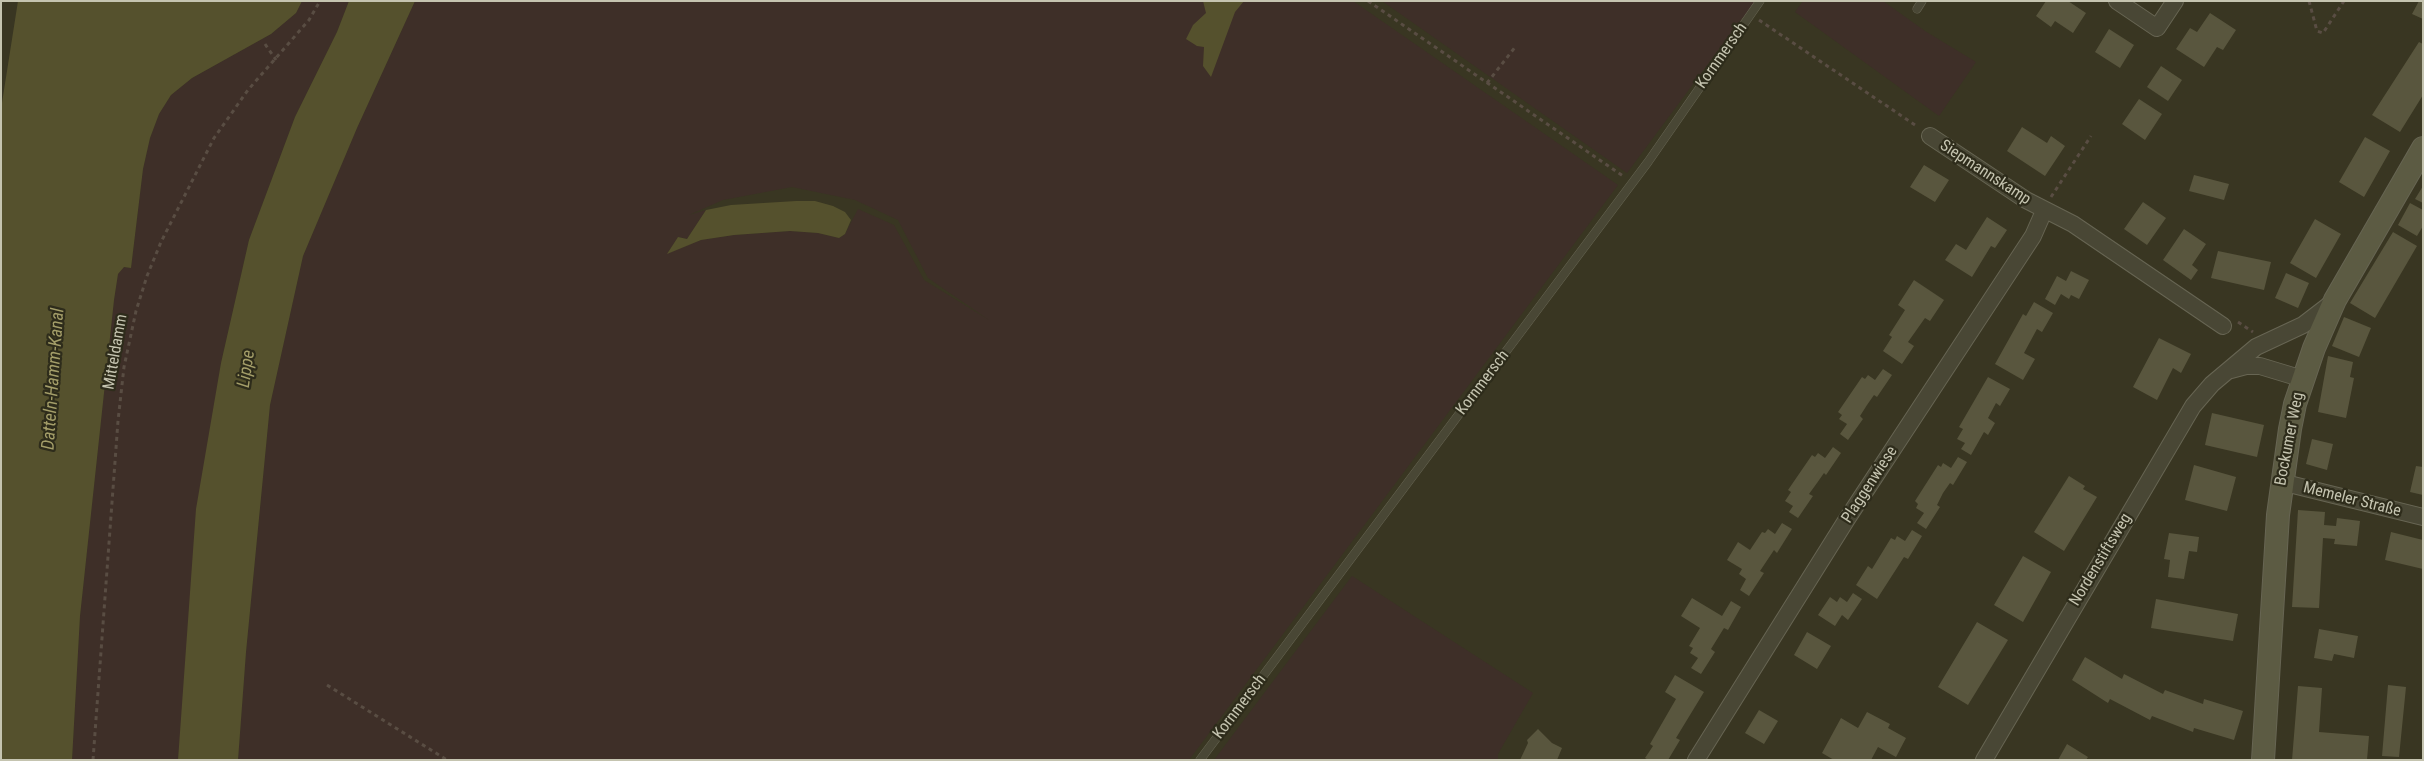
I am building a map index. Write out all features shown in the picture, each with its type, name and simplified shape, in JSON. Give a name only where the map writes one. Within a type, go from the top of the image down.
[{"type":"main road","name":"Bockumer Weg","points":[[2263,760],[2281,482],[2290,429],[2302,379],[2335,300],[2423,148]]},
{"type":"street","points":[[2117,1],[2158,28],[2175,1]]},
{"type":"street","name":"Siepmannskamp","points":[[1930,136],[2044,211],[2073,224],[2223,326]]},
{"type":"street","name":"Plaggenwiese","points":[[1696,760],[1847,519],[2033,236],[2044,211]]},
{"type":"street","name":"Nordenstiftsweg","points":[[1984,760],[2193,406],[2212,384],[2231,370],[2256,347],[2303,324],[2335,300]]},
{"type":"street","name":"Nordenstiftsweg","points":[[2231,370],[2246,366],[2260,366],[2302,379]]},
{"type":"street","name":"Memeler Straße","points":[[2281,482],[2423,517]]},
{"type":"lane","name":"Kornmersch","points":[[1200,760],[1632,182],[1760,1]]},
{"type":"lane","points":[[1917,9],[1922,1]]},
{"type":"path","name":"Mitteldamm","points":[[93,760],[118,420],[124,367],[136,311],[147,276],[161,242],[214,138],[248,90],[310,20],[320,1]]},
{"type":"path","points":[[1368,1],[1632,182]]},
{"type":"path","points":[[2309,1],[2316,32],[2323,33],[2344,1]]},
{"type":"path","name":"Siepmannskamp","points":[[1752,13],[1762,23],[1930,136]]},
{"type":"path","points":[[265,44],[276,60]]},
{"type":"path","points":[[1488,83],[1516,46]]},
{"type":"path","points":[[2055,190],[2091,136]]},
{"type":"path","points":[[327,685],[447,760]]},
{"type":"shaded area","points":[[302,1],[349,1],[337,32],[295,117],[249,240],[221,363],[178,760],[72,760],[80,616],[114,300],[118,274],[124,267],[131,268],[143,169],[150,138],[159,114],[171,95],[192,78],[271,34],[296,13]]},
{"type":"shaded area","points":[[415,1],[1353,1],[1618,185],[1189,760],[238,760],[246,652],[270,405],[303,256],[357,128]],"holes":[[[792,187],[855,200],[898,220],[928,278],[989,320],[924,280],[894,225],[858,209],[845,234],[839,238],[818,233],[790,231],[734,235],[701,240],[668,253],[678,237],[687,239],[706,210],[689,215],[723,200]]]},
{"type":"shaded area","points":[[1382,1],[1758,1],[1740,21],[1627,173]]},
{"type":"shaded area","points":[[1803,1],[1883,1],[1925,31],[1976,62],[1939,116],[1795,12]]},
{"type":"shaded area","points":[[1352,576],[1533,693],[1498,754],[1498,760],[1214,760]]},
{"type":"water","name":"Datteln-Hamm-Kanal","points":[[18,1],[302,1],[296,13],[271,34],[192,78],[171,95],[159,114],[150,138],[143,169],[131,268],[124,267],[118,274],[114,300],[80,616],[72,760],[1,760],[1,109]]},
{"type":"water","name":"Lippe","points":[[349,1],[415,1],[357,128],[303,256],[270,405],[246,652],[238,760],[178,760],[196,509],[221,363],[249,240],[295,117],[337,32]]},
{"type":"water","points":[[1203,1],[1244,1],[1235,12],[1211,77],[1203,66],[1204,47],[1197,46],[1186,39],[1193,25],[1206,13]]},
{"type":"water","points":[[815,201],[833,206],[845,212],[851,220],[845,234],[839,238],[818,233],[790,231],[734,235],[701,240],[667,254],[678,237],[687,239],[706,210],[731,205]]},
{"type":"building","points":[[2046,1],[2068,1],[2086,13],[2073,33],[2055,21],[2051,27],[2036,16]]},
{"type":"building","points":[[2419,1],[2423,1],[2423,19],[2412,14]]},
{"type":"building","points":[[2210,13],[2236,30],[2223,50],[2217,47],[2204,67],[2176,49],[2190,28],[2197,32]]},
{"type":"building","points":[[2109,29],[2134,45],[2120,68],[2095,52]]},
{"type":"building","points":[[2419,42],[2423,44],[2423,95],[2400,132],[2372,115]]},
{"type":"building","points":[[2161,66],[2182,80],[2168,101],[2147,87]]},
{"type":"building","points":[[2139,99],[2162,114],[2145,140],[2122,124]]},
{"type":"building","points":[[2022,127],[2047,143],[2051,136],[2065,146],[2045,176],[2007,151]]},
{"type":"building","points":[[2365,137],[2390,151],[2364,197],[2339,182]]},
{"type":"building","points":[[1924,165],[1949,180],[1935,202],[1910,187]]},
{"type":"building","points":[[2194,175],[2229,184],[2224,200],[2189,191]]},
{"type":"building","points":[[2423,186],[2423,203],[2415,199]]},
{"type":"building","points":[[2143,202],[2166,218],[2147,245],[2124,229]]},
{"type":"building","points":[[2410,203],[2423,210],[2423,226],[2417,236],[2398,225]]},
{"type":"building","points":[[1987,217],[2007,230],[1995,248],[1991,246],[1972,277],[1945,260],[1956,244],[1966,250]]},
{"type":"building","points":[[2315,219],[2341,234],[2316,278],[2290,263]]},
{"type":"building","points":[[2184,229],[2206,244],[2192,265],[2198,270],[2191,280],[2163,260]]},
{"type":"building","points":[[2393,232],[2417,246],[2375,318],[2350,303]]},
{"type":"building","points":[[2218,251],[2271,262],[2264,290],[2211,278]]},
{"type":"building","points":[[2071,271],[2089,280],[2079,299],[2071,295],[2069,299],[2061,294],[2055,305],[2045,299],[2057,276],[2066,281]]},
{"type":"building","points":[[2286,273],[2309,283],[2298,308],[2275,298]]},
{"type":"building","points":[[1914,280],[1944,300],[1930,321],[1925,318],[1908,342],[1914,346],[1902,364],[1883,351],[1892,337],[1889,335],[1905,310],[1898,305]]},
{"type":"building","points":[[2034,302],[2053,313],[2042,332],[2037,329],[2024,353],[2035,359],[2023,380],[1995,364],[2023,314],[2026,316]]},
{"type":"building","points":[[2344,317],[2371,328],[2359,357],[2332,346]]},
{"type":"building","points":[[2159,338],[2191,354],[2181,373],[2173,368],[2157,400],[2133,387]]},
{"type":"building","points":[[2328,356],[2353,362],[2350,377],[2354,378],[2346,418],[2318,412]]},
{"type":"building","points":[[1883,369],[1892,375],[1877,397],[1874,395],[1867,405],[1860,416],[1863,419],[1848,440],[1840,434],[1847,424],[1839,419],[1842,415],[1838,412],[1862,377],[1865,379],[1868,375],[1875,380]]},
{"type":"building","points":[[1988,377],[2010,389],[2000,406],[1996,403],[1988,418],[1995,423],[1988,435],[1984,432],[1971,455],[1961,449],[1965,443],[1957,439],[1963,429],[1959,427]]},
{"type":"building","points":[[2212,413],[2264,425],[2257,457],[2205,445]]},
{"type":"building","points":[[2312,439],[2333,444],[2327,470],[2306,464]]},
{"type":"building","points":[[1833,447],[1841,453],[1826,475],[1824,473],[1809,494],[1813,496],[1798,518],[1789,512],[1793,506],[1785,501],[1791,492],[1788,490],[1812,455],[1815,457],[1818,453],[1825,458]]},
{"type":"building","points":[[1958,457],[1967,462],[1953,485],[1950,483],[1943,493],[1937,505],[1940,507],[1926,529],[1917,523],[1924,513],[1916,508],[1918,504],[1915,501],[1938,465],[1941,467],[1943,463],[1951,468]]},
{"type":"building","points":[[2194,465],[2236,477],[2227,511],[2185,500]]},
{"type":"building","points":[[2416,466],[2423,467],[2423,495],[2410,492]]},
{"type":"building","points":[[2069,476],[2085,486],[2083,489],[2097,497],[2064,551],[2034,532]]},
{"type":"building","points":[[2298,510],[2325,512],[2324,525],[2336,526],[2337,518],[2360,521],[2357,546],[2334,544],[2335,539],[2323,538],[2319,608],[2292,607]]},
{"type":"building","points":[[1782,523],[1792,529],[1777,553],[1774,550],[1760,571],[1764,573],[1749,596],[1740,590],[1746,579],[1739,574],[1742,569],[1727,560],[1738,542],[1750,550],[1762,532],[1765,533],[1768,529],[1775,534]]},
{"type":"building","points":[[1912,530],[1922,536],[1908,559],[1904,557],[1877,599],[1856,585],[1868,566],[1872,569],[1891,538],[1895,540],[1897,536],[1905,541]]},
{"type":"building","points":[[2391,532],[2423,540],[2423,569],[2385,560]]},
{"type":"building","points":[[2169,533],[2199,537],[2197,552],[2189,551],[2184,579],[2168,577],[2170,560],[2164,559]]},
{"type":"building","points":[[2023,556],[2051,572],[2023,622],[1994,605]]},
{"type":"building","points":[[1853,593],[1862,599],[1848,620],[1842,615],[1835,626],[1818,615],[1830,597],[1837,602],[1840,597],[1847,602]]},
{"type":"building","points":[[1692,598],[1722,616],[1731,601],[1741,607],[1728,630],[1724,628],[1711,649],[1715,652],[1701,674],[1691,668],[1698,658],[1690,653],[1693,648],[1689,646],[1700,628],[1681,616]]},
{"type":"building","points":[[2156,599],[2238,614],[2233,641],[2151,628]]},
{"type":"building","points":[[1977,622],[2008,640],[1968,705],[1938,687]]},
{"type":"building","points":[[2319,629],[2358,636],[2354,658],[2334,654],[2332,661],[2314,658]]},
{"type":"building","points":[[1807,632],[1831,646],[1817,669],[1794,655]]},
{"type":"building","points":[[2085,657],[2122,679],[2124,674],[2163,694],[2165,690],[2203,704],[2204,699],[2243,711],[2234,740],[2194,728],[2193,732],[2152,716],[2150,720],[2110,699],[2108,703],[2072,680]]},
{"type":"building","points":[[1675,675],[1704,692],[1676,738],[1680,740],[1668,760],[1648,760],[1645,758],[1653,746],[1650,744],[1676,699],[1665,692]]},
{"type":"building","points":[[2388,685],[2406,687],[2399,757],[2382,756]]},
{"type":"building","points":[[2298,686],[2322,688],[2319,732],[2369,736],[2367,760],[2292,760]]},
{"type":"building","points":[[1759,710],[1778,721],[1764,744],[1745,733]]},
{"type":"building","points":[[1867,712],[1890,724],[1888,728],[1906,738],[1896,757],[1878,747],[1871,760],[1834,760],[1822,753],[1841,718],[1858,728]]},
{"type":"building","points":[[1538,729],[1552,743],[1562,748],[1557,760],[1520,760],[1528,743],[1527,740]]},
{"type":"building","points":[[2067,744],[2088,757],[2086,760],[2058,760]]}]
